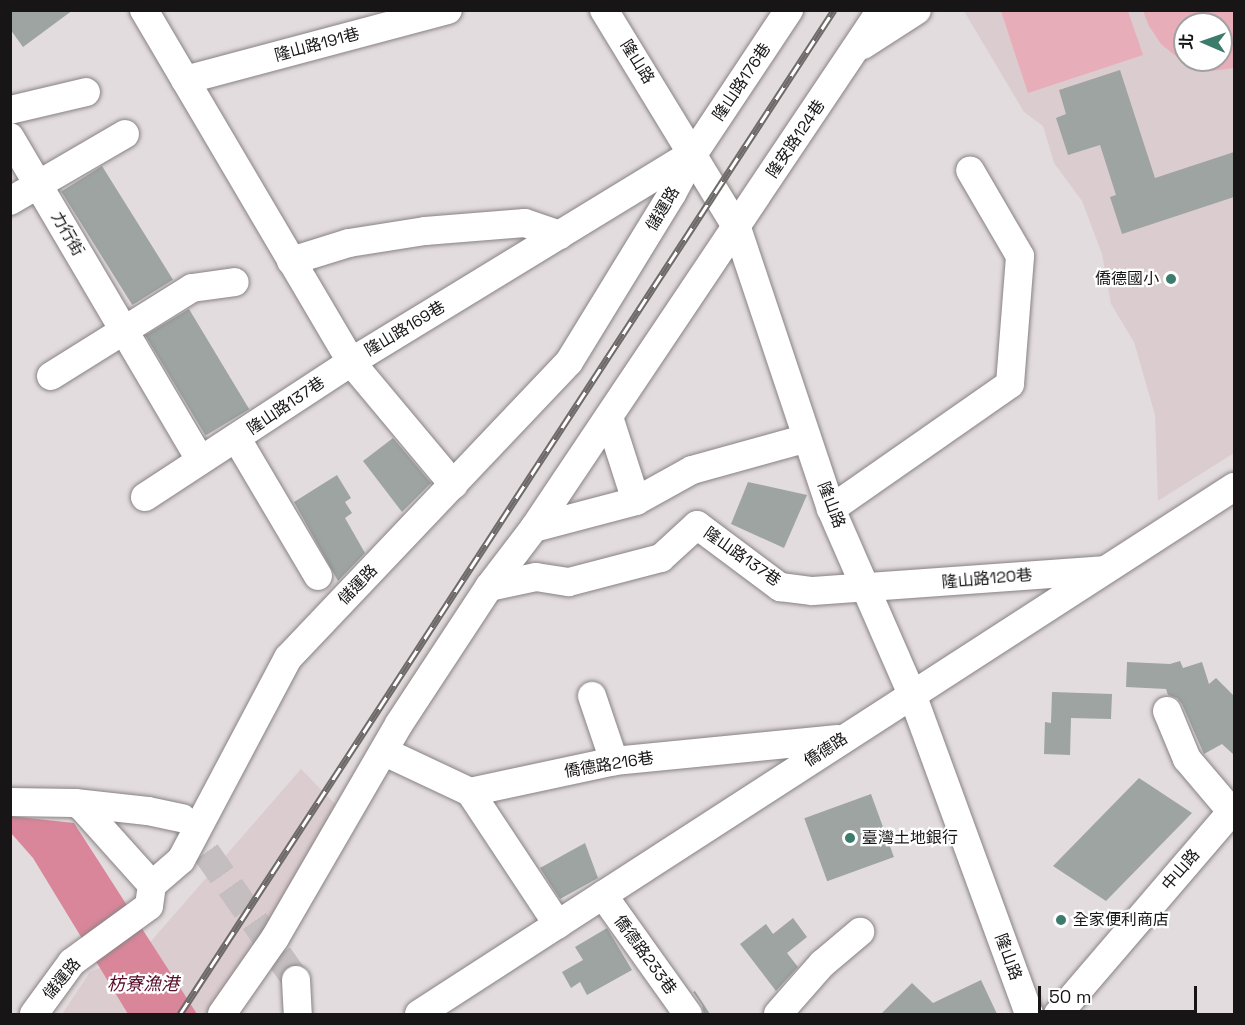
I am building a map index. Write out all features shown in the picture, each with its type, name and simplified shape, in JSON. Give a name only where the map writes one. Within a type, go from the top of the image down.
[{"type":"street","name":"隆山路169巷","points":[[144,10],[351,362],[694,153]]},
{"type":"street","name":"隆山路191巷","points":[[185,80],[448,10]]},
{"type":"street","name":"隆山路","points":[[604,10],[694,153],[737,228],[831,509],[868,589],[912,694],[1029,1014]]},
{"type":"street","name":"隆山路176巷","points":[[694,153],[789,10]]},
{"type":"street","name":"隆安路124巷","points":[[222,1014],[275,938],[385,752],[399,724],[489,587],[534,528],[737,228],[881,10]]},
{"type":"street","points":[[855,50],[917,10]]},
{"type":"street","points":[[10,110],[87,92]]},
{"type":"street","points":[[10,201],[125,134]]},
{"type":"street","name":"力行街","points":[[10,137],[124,330]]},
{"type":"street","name":"儲運路","points":[[34,1014],[72,962],[149,906],[152,885],[181,860],[288,658],[569,362],[672,194],[694,153]]},
{"type":"street","points":[[831,509],[1010,384],[1020,256],[970,170]]},
{"type":"street","points":[[291,261],[349,243],[425,231],[525,223],[560,235]]},
{"type":"street","points":[[51,376],[192,288],[235,282]]},
{"type":"street","points":[[124,330],[200,460]]},
{"type":"street","points":[[351,362],[454,485]]},
{"type":"street","name":"隆山路137巷","points":[[145,497],[200,460],[237,439],[351,362]]},
{"type":"street","points":[[609,417],[636,501]]},
{"type":"street","points":[[534,528],[636,501],[692,470],[807,438]]},
{"type":"street","name":"隆山路137巷","points":[[237,439],[318,576]]},
{"type":"street","name":"僑德路","points":[[419,1014],[1234,488]]},
{"type":"street","name":"隆山路137巷","points":[[489,587],[536,576],[568,582],[661,558],[696,525],[780,587],[813,591],[868,589]]},
{"type":"street","name":"隆山路120巷","points":[[868,589],[1106,570]]},
{"type":"street","points":[[592,696],[614,761]]},
{"type":"street","points":[[1167,711],[1188,759],[1233,811]]},
{"type":"street","name":"僑德路216巷","points":[[470,792],[614,761],[843,739]]},
{"type":"street","points":[[385,752],[470,792],[558,925]]},
{"type":"street","points":[[10,802],[75,803],[148,811],[182,818]]},
{"type":"street","points":[[75,803],[82,807],[152,885]]},
{"type":"street","name":"中山路","points":[[1058,1014],[1233,811]]},
{"type":"street","name":"僑德路233巷","points":[[603,895],[688,1014]]},
{"type":"street","points":[[778,1014],[822,963],[860,932]]},
{"type":"street","points":[[296,980],[298,1014]]},
{"type":"shaded area","name":"僑德國小","points":[[964,11],[1234,11],[1234,453],[1158,501],[1155,415],[1134,342],[1111,304],[1102,254],[1082,201],[1054,163],[1043,126],[1024,112]]},
{"type":"shaded area","points":[[1001,11],[1128,11],[1143,55],[1028,93]]},
{"type":"shaded area","points":[[1143,11],[1234,11],[1234,68],[1233,12],[1173,12],[1173,54],[1161,44],[1149,26]]},
{"type":"shaded area","points":[[301,769],[342,811],[227,1014],[62,1014],[90,972],[145,948]]},
{"type":"water","name":"枋寮漁港","points":[[10,816],[74,823],[197,1014],[128,1014],[33,858],[11,833]]},
{"type":"building","points":[[10,10],[73,10],[23,47],[10,29]]},
{"type":"building","points":[[1120,70],[1155,178],[1234,152],[1234,197],[1122,234],[1110,197],[1116,195],[1100,145],[1068,155],[1056,118],[1066,114],[1059,90]]},
{"type":"building","points":[[102,166],[173,280],[132,305],[61,191]]},
{"type":"building","points":[[189,309],[249,409],[206,436],[145,335]]},
{"type":"building","points":[[393,438],[431,483],[402,512],[363,461]]},
{"type":"building","points":[[337,475],[351,498],[345,502],[352,513],[345,518],[365,553],[338,581],[294,502]]},
{"type":"building","points":[[748,482],[807,495],[784,548],[731,524]]},
{"type":"building","points":[[1180,661],[1183,668],[1202,662],[1209,684],[1216,678],[1234,696],[1234,755],[1222,744],[1204,754],[1182,704],[1177,698],[1168,695],[1166,689],[1126,687],[1127,662],[1170,664]]},
{"type":"building","points":[[1052,692],[1112,694],[1111,719],[1071,718],[1070,755],[1044,754],[1045,722],[1051,723]]},
{"type":"building","points":[[1139,778],[1192,813],[1106,901],[1053,866]]},
{"type":"building","name":"臺灣土地銀行","points":[[871,794],[894,857],[827,881],[804,818]]},
{"type":"building","points":[[585,843],[598,878],[560,899],[540,868]]},
{"type":"building","points":[[793,918],[807,937],[787,953],[798,967],[776,991],[740,944],[766,924],[773,934]]},
{"type":"building","points":[[607,928],[632,970],[587,995],[580,982],[571,988],[562,972],[583,960],[575,947]]},
{"type":"building","points":[[981,980],[997,1014],[881,1014],[912,983],[933,1003]]},
{"type":"building","points":[[695,991],[710,1014],[704,1014],[702,1005],[693,992]]},
{"type":"tunnel","points":[[182,818],[296,980]]},
{"type":"railway","points":[[180,1014],[834,10]]},
{"type":"place","name":"僑德國小","points":[[1171,279]]},
{"type":"place","name":"臺灣土地銀行","points":[[850,838]]},
{"type":"place","name":"全家便利商店","points":[[1061,920]]}]
